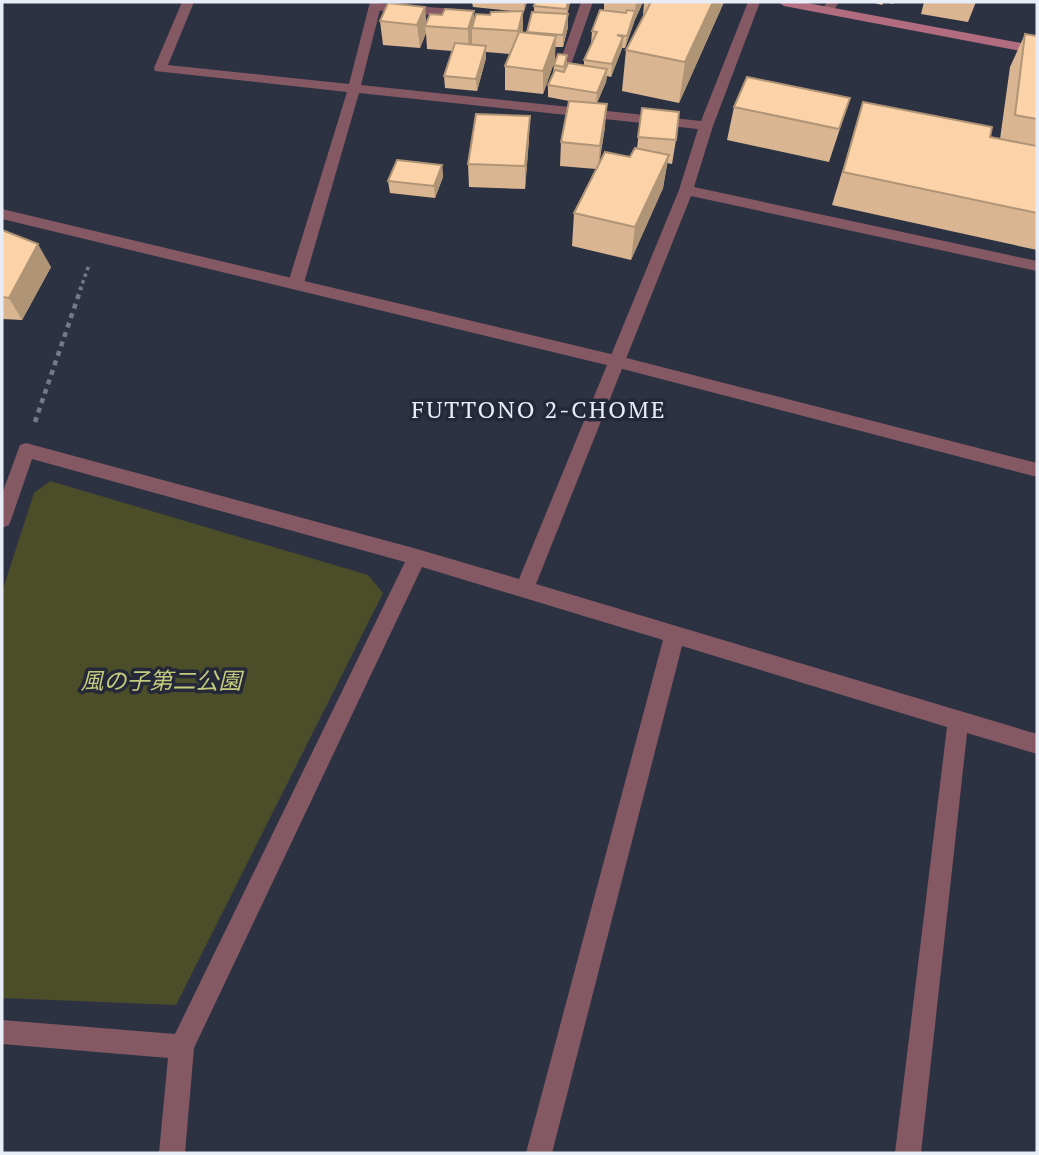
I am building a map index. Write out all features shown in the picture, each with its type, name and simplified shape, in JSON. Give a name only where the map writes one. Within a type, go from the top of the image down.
[{"type":"main road","points":[[784,2],[830,6],[1037,50]]},
{"type":"street","points":[[188,2],[160,68],[706,126]]},
{"type":"street","points":[[566,62],[587,2]]},
{"type":"street","points":[[524,590],[686,190],[706,126],[754,2]]},
{"type":"street","points":[[296,283],[354,89],[376,4],[477,15]]},
{"type":"street","points":[[686,190],[1037,266]]},
{"type":"street","points":[[2,214],[296,283],[1037,470]]},
{"type":"street","points":[[2,520],[26,450],[417,556],[1037,744]]},
{"type":"street","points":[[172,1153],[182,1047],[417,556]]},
{"type":"street","points":[[539,1153],[675,634]]},
{"type":"street","points":[[908,1153],[958,720]]},
{"type":"street","points":[[2,1032],[182,1047]]},
{"type":"path","points":[[26,450],[99,236]]},
{"type":"green space","name":"風の子第二公園","points":[[50,481],[368,575],[383,593],[176,1005],[2,998],[2,592],[34,493]]},
{"type":"building","points":[[535,2],[568,2],[566,9],[534,6]]},
{"type":"building","points":[[651,2],[713,2],[685,62],[626,50]]},
{"type":"building","points":[[388,3],[425,7],[417,25],[380,21]]},
{"type":"building","points":[[445,9],[474,11],[468,29],[425,26],[430,14],[442,15]]},
{"type":"building","points":[[600,10],[626,13],[627,10],[635,11],[627,36],[617,35],[623,37],[612,64],[584,60],[597,32],[592,31]]},
{"type":"building","points":[[523,11],[518,31],[472,28],[476,14]]},
{"type":"building","points":[[532,12],[568,14],[563,35],[527,32]]},
{"type":"building","points":[[519,32],[556,36],[543,71],[505,66]]},
{"type":"building","points":[[1025,34],[1037,36],[1037,119],[1015,115]]},
{"type":"building","points":[[455,43],[486,46],[476,79],[444,76]]},
{"type":"building","points":[[558,54],[567,55],[564,67],[554,65]]},
{"type":"building","points":[[568,63],[607,69],[597,93],[548,85],[555,70],[564,72]]},
{"type":"building","points":[[747,77],[850,98],[839,129],[734,107]]},
{"type":"building","points":[[569,101],[607,104],[600,146],[561,142]]},
{"type":"building","points":[[863,102],[992,127],[990,137],[1037,146],[1037,213],[843,172]]},
{"type":"building","points":[[642,108],[679,112],[676,140],[638,137]]},
{"type":"building","points":[[476,114],[530,116],[525,166],[468,164]]},
{"type":"building","points":[[635,148],[669,155],[635,227],[574,213],[605,152],[630,157]]},
{"type":"building","points":[[397,160],[442,165],[434,186],[388,181]]},
{"type":"building","points":[[2,230],[38,244],[9,298],[2,297]]},
{"type":"district","name":"FUTTONO 2-CHOME","points":[[539,410]]}]
